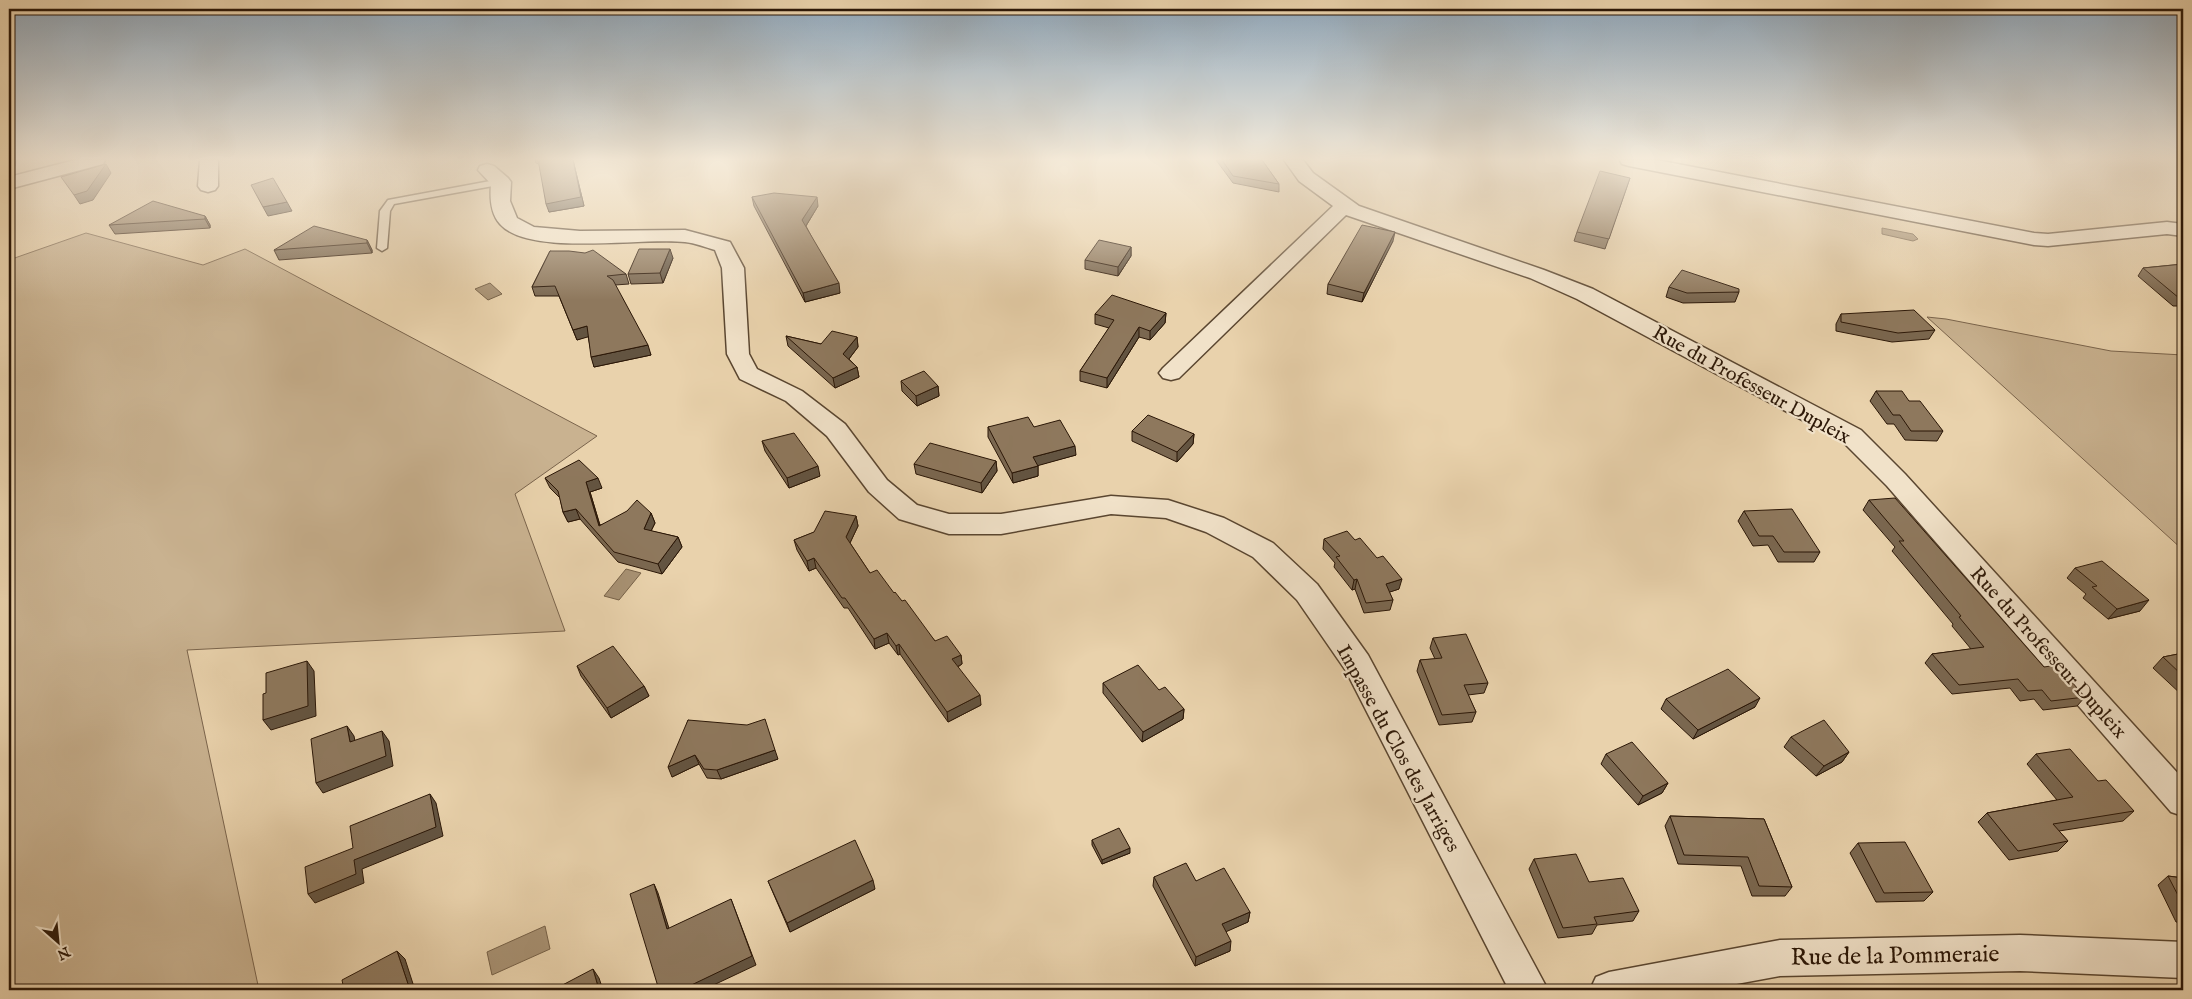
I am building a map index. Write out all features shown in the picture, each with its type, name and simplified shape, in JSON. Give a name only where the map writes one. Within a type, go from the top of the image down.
[{"type":"street","name":"Impasse du Clos des Jarriges","points":[[502,207],[508,221],[529,233],[580,237],[685,236],[723,246],[733,268],[738,354],[748,374],[794,396],[836,430],[878,486],[908,512],[949,524],[1001,524],[1111,505],[1168,510],[1215,525],[1263,550],[1307,592],[1357,663],[1529,990]]},
{"type":"street","points":[[1171,373],[1343,207]]},
{"type":"street","name":"Rue du Professeur Dupleix","points":[[1347,207],[1352,210],[1538,274],[1585,294],[1852,436],[1896,480],[2183,802]]},
{"type":"street","points":[[1868,207],[2034,239],[2048,240],[2167,228],[2183,230]]},
{"type":"street","name":"Rue de la Pommeraie","points":[[1609,990],[1780,958],[2020,953],[2183,960]]},
{"type":"lane","points":[[382,248],[385,211],[388,207]]},
{"type":"shaded area","points":[[1882,228],[1913,234],[1918,239],[1913,241],[1882,234]]},
{"type":"shaded area","points":[[86,233],[203,265],[245,249],[597,436],[515,494],[565,631],[187,650],[259,990],[9,990],[9,260]]},
{"type":"shaded area","points":[[490,283],[502,294],[488,300],[475,289]]},
{"type":"shaded area","points":[[1927,317],[2111,351],[2183,355],[2183,550]]},
{"type":"shaded area","points":[[626,569],[641,573],[619,600],[604,596]]},
{"type":"shaded area","points":[[545,926],[550,949],[492,975],[487,952]]},
{"type":"building","points":[[143,207],[172,207],[205,216],[205,219],[109,225]]},
{"type":"building","points":[[757,207],[811,207],[802,220],[839,283],[803,293]]},
{"type":"building","points":[[1587,207],[1620,207],[1609,239],[1577,232]]},
{"type":"building","points":[[1362,225],[1395,232],[1364,293],[1328,284]]},
{"type":"building","points":[[314,226],[367,240],[367,243],[274,250]]},
{"type":"building","points":[[1099,240],[1131,247],[1118,267],[1085,260]]},
{"type":"building","points":[[639,249],[670,249],[660,273],[628,274]]},
{"type":"building","points":[[593,250],[626,274],[607,276],[613,280],[648,345],[591,357],[587,326],[573,330],[555,286],[532,287],[550,251],[585,253]]},
{"type":"building","points":[[2183,264],[2183,298],[2179,298],[2143,268]]},
{"type":"building","points":[[1682,270],[1739,289],[1739,292],[1687,293],[1669,287]]},
{"type":"building","points":[[1112,295],[1166,313],[1150,331],[1139,327],[1107,378],[1080,371],[1114,320],[1095,314]]},
{"type":"building","points":[[1914,310],[1935,330],[1898,333],[1841,322],[1841,314]]},
{"type":"building","points":[[832,331],[857,337],[843,354],[857,367],[833,378],[786,336],[821,344]]},
{"type":"building","points":[[924,371],[938,386],[916,396],[901,381]]},
{"type":"building","points":[[1876,391],[1902,391],[1909,401],[1920,401],[1943,431],[1911,431],[1900,415],[1893,415]]},
{"type":"building","points":[[1148,415],[1194,434],[1177,452],[1132,431]]},
{"type":"building","points":[[1028,417],[1034,427],[1060,420],[1075,446],[1033,457],[1038,466],[1012,473],[988,427]]},
{"type":"building","points":[[794,433],[818,466],[787,478],[762,441]]},
{"type":"building","points":[[930,443],[996,461],[981,483],[914,464]]},
{"type":"building","points":[[579,460],[598,478],[586,482],[599,526],[627,511],[637,500],[651,513],[644,529],[678,537],[658,564],[614,552],[576,509],[563,512],[558,491],[545,478]]},
{"type":"building","points":[[1895,498],[2044,667],[2057,665],[2085,697],[2051,701],[2042,690],[2028,691],[2018,679],[1959,685],[1932,654],[1984,647],[1899,541],[1904,541],[1869,500]]},
{"type":"building","points":[[1792,509],[1820,552],[1784,552],[1773,536],[1759,536],[1744,511]]},
{"type":"building","points":[[825,511],[856,516],[846,537],[870,573],[877,570],[894,593],[902,601],[905,600],[935,641],[947,636],[961,655],[952,659],[980,695],[947,712],[899,644],[896,646],[887,633],[874,639],[814,558],[807,561],[794,540],[814,532]]},
{"type":"building","points":[[1347,531],[1355,540],[1360,538],[1377,558],[1383,556],[1402,579],[1386,584],[1393,600],[1366,603],[1357,579],[1354,580],[1336,557],[1340,556],[1324,539]]},
{"type":"building","points":[[2102,561],[2149,600],[2117,609],[2092,587],[2097,586],[2075,568]]},
{"type":"building","points":[[1466,634],[1488,683],[1464,685],[1476,712],[1442,715],[1420,660],[1442,658],[1433,638]]},
{"type":"building","points":[[613,646],[644,686],[607,708],[577,666]]},
{"type":"building","points":[[2183,653],[2183,676],[2163,657]]},
{"type":"building","points":[[307,661],[308,706],[263,720],[263,694],[266,693],[266,673]]},
{"type":"building","points":[[1138,665],[1159,690],[1165,687],[1184,709],[1143,732],[1103,683]]},
{"type":"building","points":[[1728,669],[1760,698],[1698,730],[1666,699]]},
{"type":"building","points":[[765,719],[775,750],[717,770],[704,769],[695,755],[668,767],[688,720],[747,725]]},
{"type":"building","points":[[1824,720],[1849,752],[1824,766],[1791,737]]},
{"type":"building","points":[[347,726],[350,742],[382,731],[386,756],[316,783],[311,739]]},
{"type":"building","points":[[1632,742],[1668,783],[1643,796],[1606,754]]},
{"type":"building","points":[[2070,749],[2098,781],[2106,780],[2134,811],[2053,824],[2068,841],[2018,851],[1987,813],[2073,797],[2036,754]]},
{"type":"building","points":[[430,794],[436,827],[354,860],[356,874],[308,894],[305,867],[353,848],[350,826]]},
{"type":"building","points":[[1670,816],[1764,819],[1792,887],[1759,886],[1748,857],[1684,855]]},
{"type":"building","points":[[1119,828],[1130,848],[1102,860],[1092,840]]},
{"type":"building","points":[[855,840],[873,880],[787,923],[768,881]]},
{"type":"building","points":[[1905,842],[1933,892],[1884,893],[1858,843]]},
{"type":"building","points":[[1576,854],[1589,882],[1623,878],[1639,911],[1594,917],[1597,924],[1563,928],[1534,859]]},
{"type":"building","points":[[1186,863],[1196,881],[1224,868],[1250,912],[1222,924],[1231,941],[1196,957],[1154,877]]},
{"type":"building","points":[[2168,876],[2183,878],[2183,905]]},
{"type":"building","points":[[654,884],[667,929],[731,899],[752,956],[681,990],[659,990],[630,894]]},
{"type":"building","points":[[397,951],[410,990],[344,990],[342,980]]},
{"type":"building","points":[[593,969],[599,990],[553,990]]}]
